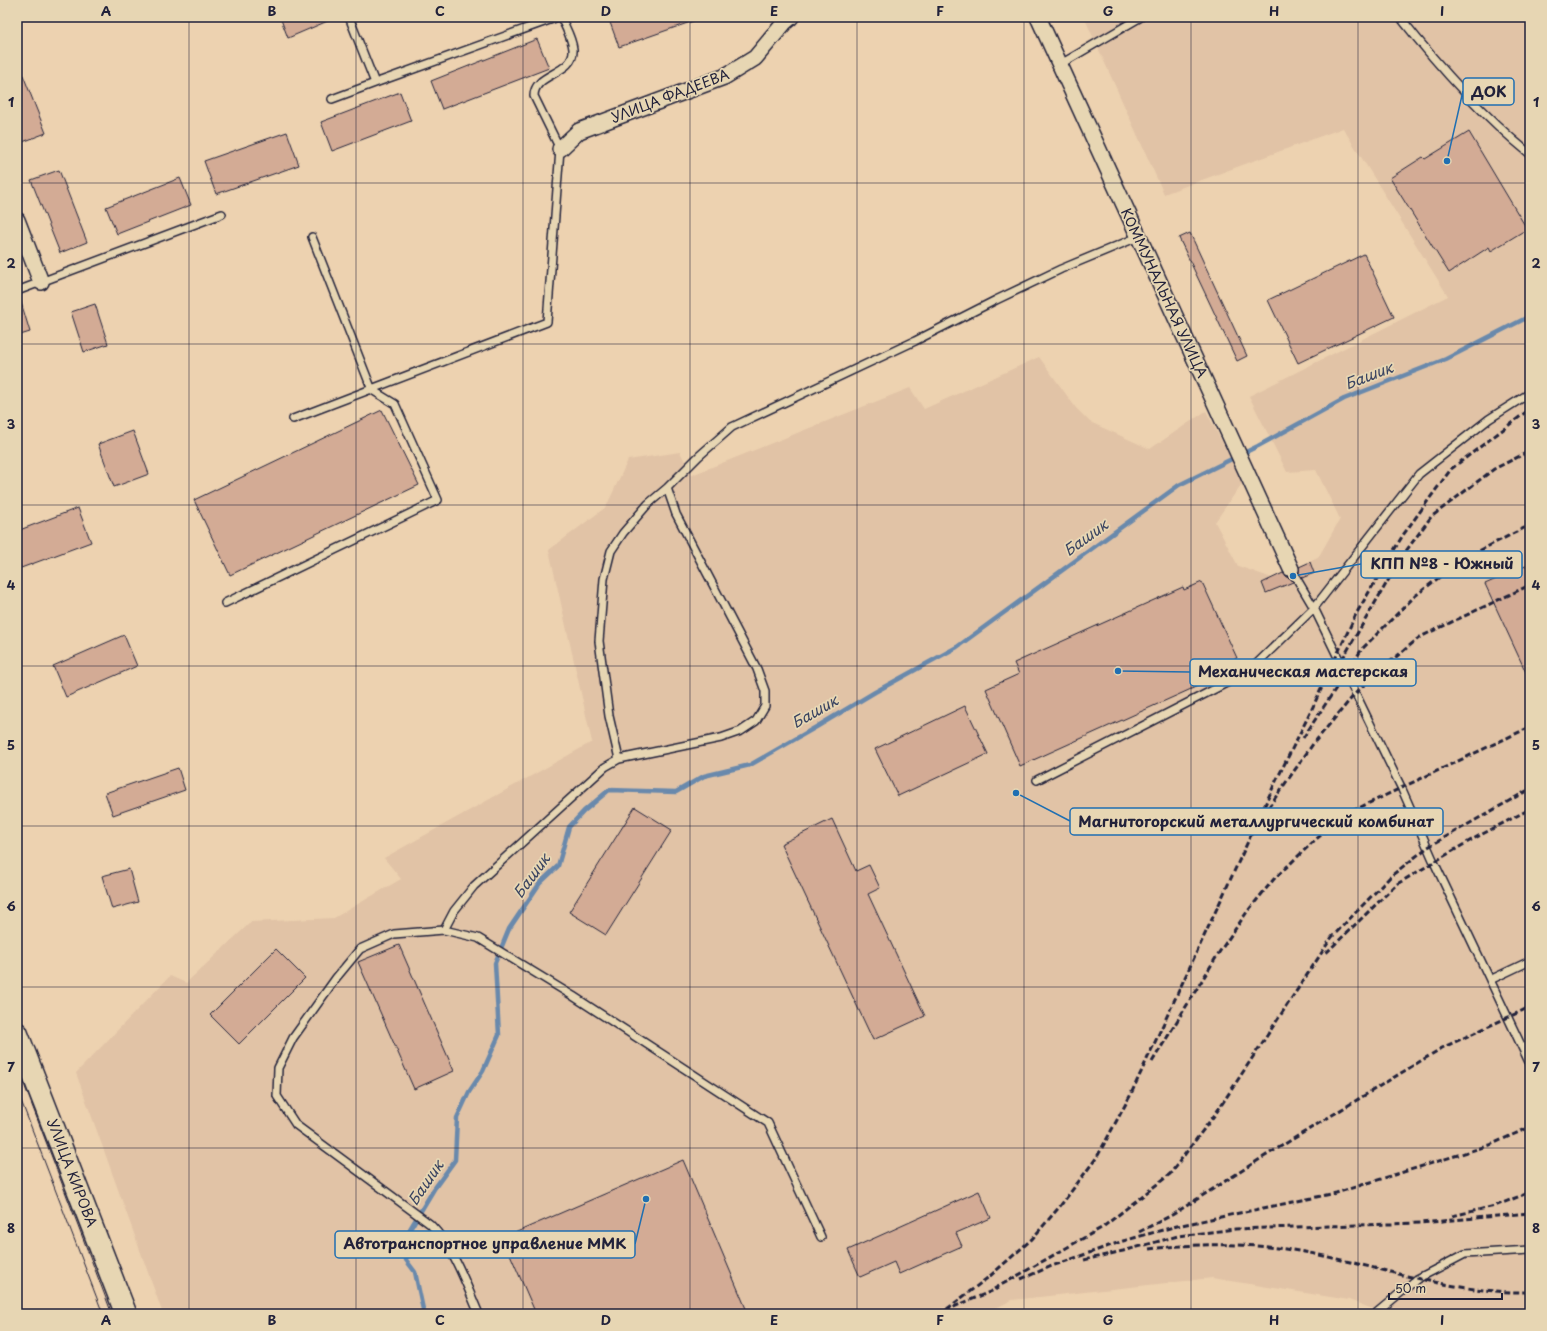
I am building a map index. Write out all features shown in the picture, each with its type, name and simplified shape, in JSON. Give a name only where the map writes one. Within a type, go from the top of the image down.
[{"type":"main road","name":"УЛИЦА КИРОВА","points":[[17,1033],[126,1314]]},
{"type":"street","name":"УЛИЦА ФАДЕЕВА","points":[[560,149],[579,131],[724,77],[754,58],[790,17]]},
{"type":"street","name":"КОММУНАЛЬНАЯ УЛИЦА","points":[[1038,17],[1291,569]]},
{"type":"street","points":[[17,220],[41,282]]},
{"type":"lane","points":[[349,17],[375,83]]},
{"type":"lane","points":[[293,420],[548,322],[560,149],[534,96],[534,89],[538,83],[567,65],[572,58],[573,49],[560,17],[332,99]]},
{"type":"lane","points":[[1059,65],[1141,17]]},
{"type":"lane","points":[[1400,17],[1429,54],[1469,99],[1530,154]]},
{"type":"lane","points":[[17,291],[222,214]]},
{"type":"lane","points":[[225,603],[438,500],[395,404],[372,390],[312,237]]},
{"type":"lane","points":[[619,759],[609,716],[599,641],[604,579],[611,551],[623,533],[648,504],[732,427],[915,341],[1041,278],[1138,237]]},
{"type":"lane","points":[[1037,780],[1248,672],[1314,608],[1419,474],[1489,419],[1530,393]]},
{"type":"lane","points":[[444,930],[454,911],[474,886],[605,767],[619,759],[721,738],[741,731],[756,721],[766,706],[765,691],[757,669],[679,520],[666,488]]},
{"type":"lane","points":[[1291,569],[1314,608],[1401,787],[1437,869],[1530,1064]]},
{"type":"lane","points":[[479,1314],[454,1256],[440,1234],[430,1224],[296,1124],[277,1096],[278,1068],[293,1038],[336,978],[360,949],[394,934],[444,930],[478,938],[573,996],[768,1123],[821,1237]]},
{"type":"lane","points":[[1490,980],[1530,961]]},
{"type":"lane","points":[[1375,1314],[1417,1279],[1465,1254],[1530,1250]]},
{"type":"shaded area","points":[[1089,17],[1530,17],[1530,1314],[1386,1314],[1349,1300],[1212,1278],[1012,1300],[984,1314],[163,1314],[76,1073],[170,976],[186,983],[251,922],[334,918],[401,879],[384,858],[592,742],[549,550],[606,507],[628,460],[680,452],[692,475],[910,388],[924,409],[1039,357],[1076,408],[1090,422],[1150,449],[1206,411],[1243,482],[1215,522],[1238,566],[1272,578],[1318,558],[1340,519],[1316,470],[1287,472],[1249,396],[1448,296],[1343,128],[1164,194],[1085,19]]},
{"type":"building","points":[[280,17],[337,17],[288,38]]},
{"type":"building","points":[[608,17],[699,17],[699,19],[619,47]]},
{"type":"building","points":[[537,39],[549,68],[442,109],[431,81]]},
{"type":"building","points":[[17,60],[46,133],[20,143],[17,135]]},
{"type":"building","points":[[400,92],[411,121],[332,151],[321,122]]},
{"type":"building","points":[[287,132],[299,165],[216,194],[204,161]]},
{"type":"building","points":[[1469,132],[1527,229],[1491,251],[1489,247],[1449,273],[1390,178],[1423,157],[1425,159]]},
{"type":"building","points":[[59,170],[87,242],[60,253],[31,180]]},
{"type":"building","points":[[180,178],[191,205],[117,234],[106,207]]},
{"type":"building","points":[[1190,233],[1247,356],[1237,361],[1179,238]]},
{"type":"building","points":[[1364,254],[1394,317],[1298,363],[1268,300]]},
{"type":"building","points":[[20,299],[30,332],[17,336],[17,300]]},
{"type":"building","points":[[95,304],[108,344],[84,352],[71,312]]},
{"type":"building","points":[[382,410],[419,485],[230,575],[194,500]]},
{"type":"building","points":[[133,431],[149,474],[114,487],[98,444]]},
{"type":"building","points":[[78,508],[91,542],[21,568],[17,556],[17,531]]},
{"type":"building","points":[[1310,562],[1314,573],[1302,578],[1299,573],[1299,567]]},
{"type":"building","points":[[1530,564],[1530,681],[1485,584]]},
{"type":"building","points":[[1283,573],[1293,582],[1266,593],[1262,583]]},
{"type":"building","points":[[1202,582],[1237,658],[1216,668],[1220,676],[1020,766],[986,689],[1019,674],[1014,663],[1183,587],[1184,590]]},
{"type":"building","points":[[124,635],[137,666],[66,697],[53,666]]},
{"type":"building","points":[[965,706],[988,754],[898,796],[875,749]]},
{"type":"building","points":[[178,768],[185,790],[113,815],[105,793]]},
{"type":"building","points":[[635,807],[672,830],[606,935],[569,912]]},
{"type":"building","points":[[832,819],[856,871],[869,865],[880,888],[868,894],[925,1016],[873,1040],[781,844]]},
{"type":"building","points":[[129,869],[138,902],[112,909],[102,876]]},
{"type":"building","points":[[399,945],[454,1071],[414,1089],[358,962]]},
{"type":"building","points":[[276,949],[305,978],[239,1044],[210,1015]]},
{"type":"building","points":[[683,1160],[747,1311],[741,1314],[536,1314],[503,1238]]},
{"type":"building","points":[[979,1191],[991,1218],[956,1233],[962,1246],[899,1274],[894,1262],[860,1277],[848,1250]]},
{"type":"waterway","name":"Башик","points":[[424,1314],[415,1272],[406,1260],[410,1229],[434,1189],[455,1160],[457,1118],[469,1092],[483,1071],[499,1035],[495,963],[509,929],[540,883],[558,866],[569,827],[584,811],[609,790],[676,792],[704,776],[750,765],[875,692],[957,647],[1179,485],[1258,446],[1344,399],[1446,359],[1530,316]]},
{"type":"tram line","points":[[17,1066],[112,1314]]},
{"type":"tram line","points":[[17,1090],[103,1314]]},
{"type":"railway","points":[[947,1309],[990,1276],[1032,1239],[1061,1205],[1097,1157],[1130,1096],[1276,781],[1310,713],[1356,614],[1403,535],[1451,469],[1530,409]]},
{"type":"railway","points":[[1333,675],[1403,555],[1431,517],[1494,469],[1530,451]]},
{"type":"railway","points":[[1303,738],[1362,649],[1415,596],[1463,559],[1530,525]]},
{"type":"railway","points":[[1268,808],[1313,744],[1355,694],[1373,676],[1420,637],[1530,585]]},
{"type":"railway","points":[[1152,1062],[1220,951],[1247,912],[1274,879],[1314,841],[1346,814],[1530,727]]},
{"type":"railway","points":[[994,1289],[1103,1227],[1170,1174],[1216,1113],[1332,937],[1391,876],[1428,847],[1530,789]]},
{"type":"railway","points":[[1326,953],[1397,884],[1473,839],[1530,809]]},
{"type":"railway","points":[[1139,1232],[1172,1215],[1257,1161],[1442,1048],[1530,1007]]},
{"type":"railway","points":[[1021,1279],[1052,1266],[1123,1241],[1177,1226],[1336,1193],[1490,1145],[1530,1127]]},
{"type":"railway","points":[[1452,1216],[1495,1206],[1530,1192]]},
{"type":"railway","points":[[1084,1260],[1178,1236],[1235,1229],[1420,1223],[1530,1213]]},
{"type":"railway","points":[[1149,1249],[1193,1245],[1237,1245],[1280,1248],[1324,1256],[1401,1275],[1452,1285],[1504,1292],[1530,1292]]},
{"type":"railway","points":[[937,1314],[999,1288]]},
{"type":"place","name":"ДОК","points":[[1447,161]]},
{"type":"place","name":"КПП №8 - Южный","points":[[1293,576]]},
{"type":"place","name":"Механическая мастерская","points":[[1118,671]]},
{"type":"place","name":"Магнитогорский металлургический комбинат","points":[[1016,793]]},
{"type":"place","name":"Автотранспортное управление ММК","points":[[646,1199]]}]
